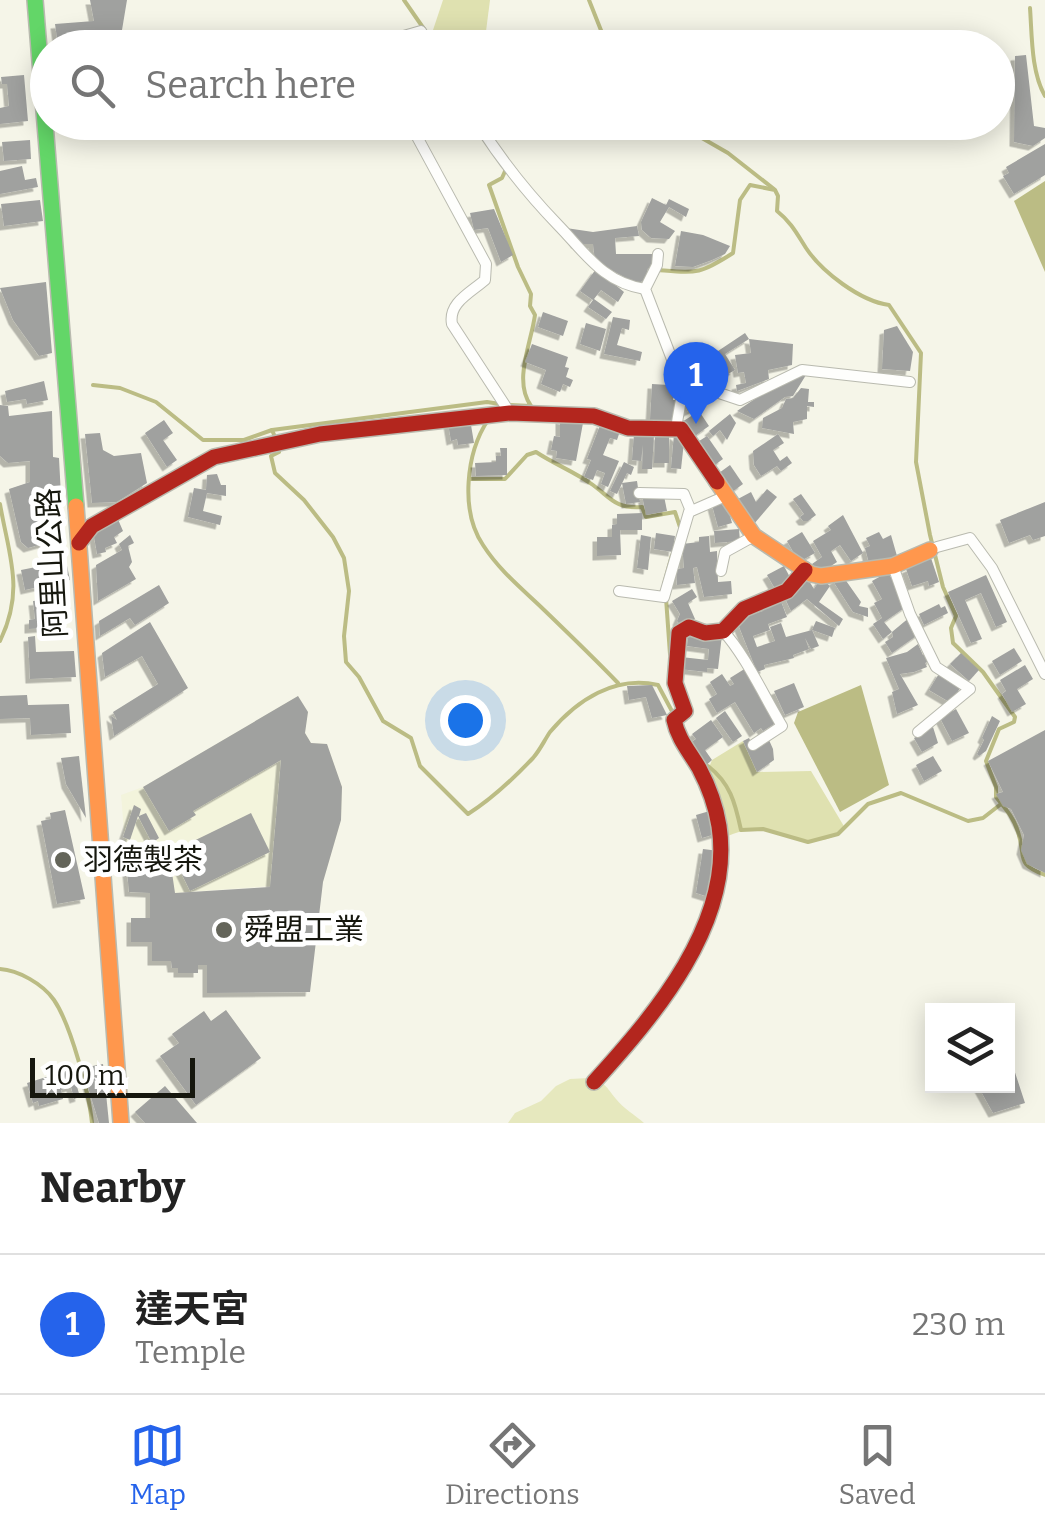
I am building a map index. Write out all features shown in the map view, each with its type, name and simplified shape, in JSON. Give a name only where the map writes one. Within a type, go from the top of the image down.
[{"type":"street","name":"阿里山公路","points":[[35,0],[37,30]]},
{"type":"street","name":"阿里山公路","points":[[47,140],[121,1123]]},
{"type":"street","points":[[418,140],[488,274],[453,307],[452,324],[510,413]]},
{"type":"street","points":[[489,140],[520,184],[592,265],[628,287],[644,289]]},
{"type":"street","points":[[658,254],[657,265],[644,289],[683,388],[676,428]]},
{"type":"street","points":[[683,388],[696,382],[740,400],[802,370],[910,382]]},
{"type":"street","points":[[80,543],[92,526],[214,457],[320,434],[510,413],[594,416],[628,428],[681,428],[754,536],[805,570],[821,576],[893,566],[933,548],[970,538],[992,568],[1045,674]]},
{"type":"street","points":[[640,493],[684,494],[692,511]]},
{"type":"street","points":[[619,591],[664,597],[674,555],[692,511],[728,496]]},
{"type":"street","points":[[722,571],[725,552],[754,536]]},
{"type":"street","points":[[893,566],[910,614],[936,667],[970,690],[918,732]]},
{"type":"street","points":[[594,1082],[629,1046],[665,996],[715,896],[722,844],[702,773],[676,733],[674,720],[684,711],[672,670],[680,633],[689,628],[705,633],[722,631],[744,609],[786,591],[805,570]]},
{"type":"street","points":[[722,631],[736,645],[745,667],[782,726],[753,744]]},
{"type":"shaded area","points":[[443,0],[490,0],[486,30],[433,30]]},
{"type":"shaded area","points":[[1045,181],[1045,272],[1014,201]]},
{"type":"shaded area","points":[[861,685],[889,785],[840,812],[794,723],[798,712]]},
{"type":"shaded area","points":[[298,696],[308,712],[305,733],[311,743],[327,744],[342,787],[341,820],[323,882],[175,893],[129,892],[121,795],[143,787]]},
{"type":"shaded area","points":[[743,741],[757,772],[811,771],[845,828],[827,839],[817,840],[757,829],[726,837],[706,775],[712,760]]},
{"type":"shaded area","points":[[589,1078],[602,1083],[644,1123],[508,1123],[515,1113],[541,1101],[556,1086],[570,1079]]},
{"type":"building","points":[[90,0],[127,0],[122,30],[56,30],[55,24],[94,21]]},
{"type":"building","points":[[1026,55],[1034,126],[1045,128],[1045,138],[1033,146],[1014,142],[1015,56]]},
{"type":"building","points":[[24,75],[28,121],[0,124],[0,108],[9,106],[7,84],[2,84],[1,77]]},
{"type":"building","points":[[30,140],[31,159],[4,161],[2,142]]},
{"type":"building","points":[[1045,144],[1045,175],[1014,194],[1003,176],[1009,173],[1006,167]]},
{"type":"building","points":[[22,166],[25,180],[36,178],[38,187],[0,194],[0,171]]},
{"type":"building","points":[[652,198],[666,205],[669,199],[689,209],[686,217],[669,207],[660,222],[675,231],[669,239],[651,238],[642,230],[641,222]]},
{"type":"building","points":[[40,200],[43,221],[4,226],[1,204]]},
{"type":"building","points":[[494,209],[513,255],[501,262],[488,228],[474,230],[470,213]]},
{"type":"building","points":[[637,226],[639,236],[615,238],[616,254],[655,254],[654,267],[648,268],[645,281],[635,283],[595,261],[593,244],[576,244],[566,228],[593,232]]},
{"type":"building","points":[[681,231],[730,246],[725,254],[693,267],[675,266]]},
{"type":"building","points":[[596,269],[624,292],[618,302],[601,290],[594,299],[612,312],[606,319],[588,307],[593,300],[580,291]]},
{"type":"building","points":[[46,282],[52,353],[39,356],[13,320],[0,288]]},
{"type":"building","points":[[543,312],[568,321],[563,336],[538,327]]},
{"type":"building","points":[[613,317],[630,320],[629,330],[622,328],[617,345],[642,352],[640,361],[604,354]]},
{"type":"building","points":[[586,323],[606,329],[600,351],[580,344]]},
{"type":"building","points":[[897,326],[913,352],[910,371],[882,369],[884,330]]},
{"type":"building","points":[[745,333],[749,339],[725,354],[735,370],[714,382],[711,377],[706,380],[701,371],[697,373],[694,367]]},
{"type":"building","points":[[749,339],[793,344],[792,365],[768,370],[769,379],[737,391],[736,385],[746,383],[744,372],[738,373],[735,355],[751,353]]},
{"type":"building","points":[[532,344],[568,357],[565,367],[569,368],[566,377],[573,380],[570,387],[563,384],[560,392],[541,384],[546,370],[525,362]]},
{"type":"building","points":[[801,368],[806,375],[793,396],[785,397],[754,419],[737,411]]},
{"type":"building","points":[[44,381],[48,400],[7,402],[5,391]]},
{"type":"building","points":[[652,384],[669,385],[669,392],[674,392],[675,421],[650,420]]},
{"type":"building","points":[[801,388],[809,389],[808,402],[814,402],[814,407],[807,406],[807,419],[793,422],[794,434],[762,428],[763,418],[782,408],[786,399],[793,398]]},
{"type":"building","points":[[704,392],[708,403],[688,412],[683,401]]},
{"type":"building","points":[[0,405],[8,406],[9,416],[52,411],[53,457],[59,458],[63,534],[52,535],[53,541],[28,548],[21,542],[9,489],[30,482],[30,461],[8,463],[0,456]]},
{"type":"building","points":[[699,411],[709,426],[692,438],[682,422]]},
{"type":"building","points":[[730,414],[736,423],[727,440],[720,430],[713,436],[709,431]]},
{"type":"building","points":[[470,419],[474,443],[458,445],[457,439],[451,441],[448,423]]},
{"type":"building","points":[[560,419],[583,423],[576,461],[556,458],[557,451],[551,450],[554,436],[560,437]]},
{"type":"building","points":[[164,420],[173,433],[163,440],[177,460],[167,467],[145,433]]},
{"type":"building","points":[[601,423],[620,431],[617,440],[610,438],[603,455],[619,461],[608,487],[601,484],[605,473],[597,470],[593,480],[584,477]]},
{"type":"building","points":[[100,433],[103,450],[114,456],[141,453],[147,483],[117,502],[92,503],[85,434]]},
{"type":"building","points":[[634,434],[654,435],[652,469],[642,469],[643,445],[641,461],[632,460]]},
{"type":"building","points":[[674,434],[684,442],[681,469],[671,468]]},
{"type":"building","points":[[778,434],[784,443],[773,450],[780,461],[787,456],[792,463],[781,471],[777,466],[761,476],[754,465],[753,451]]},
{"type":"building","points":[[655,435],[669,436],[669,463],[654,463]]},
{"type":"building","points":[[707,436],[723,459],[712,467],[696,443]]},
{"type":"building","points":[[500,448],[507,448],[507,475],[476,476],[475,463],[496,462],[496,456],[501,456]]},
{"type":"building","points":[[624,462],[634,467],[617,494],[610,491]]},
{"type":"building","points":[[730,465],[743,484],[732,492],[719,473]]},
{"type":"building","points":[[217,474],[221,485],[226,485],[226,496],[207,493],[203,511],[222,516],[220,525],[188,517],[194,488],[206,490],[207,475]]},
{"type":"building","points":[[637,481],[640,502],[626,504],[622,483]]},
{"type":"building","points":[[767,489],[777,497],[753,525],[736,500],[751,492],[756,502]]},
{"type":"building","points":[[663,491],[667,511],[646,515],[642,495]]},
{"type":"building","points":[[801,494],[816,515],[808,521],[800,517],[804,514],[793,499]]},
{"type":"building","points":[[726,501],[732,523],[718,527],[712,505]]},
{"type":"building","points":[[1045,502],[1045,536],[1033,540],[1030,535],[1009,543],[1000,520]]},
{"type":"building","points":[[642,513],[642,530],[620,530],[621,555],[597,556],[597,537],[612,537],[617,514]]},
{"type":"building","points":[[843,515],[863,553],[851,561],[840,545],[831,551],[837,562],[819,574],[812,564],[822,557],[813,541],[831,530],[828,526]]},
{"type":"building","points":[[117,517],[123,531],[114,537],[117,543],[97,554],[93,531]]},
{"type":"building","points":[[739,529],[740,541],[715,543],[714,531]]},
{"type":"building","points":[[802,532],[815,553],[799,562],[787,541]]},
{"type":"building","points":[[879,532],[883,539],[891,535],[897,556],[869,563],[865,548],[870,546],[866,538]]},
{"type":"building","points":[[656,533],[675,536],[673,552],[654,549]]},
{"type":"building","points":[[130,535],[134,543],[128,546],[132,562],[129,567],[136,579],[98,601],[96,565],[122,550],[119,544]]},
{"type":"building","points":[[641,535],[651,537],[648,570],[637,568]]},
{"type":"building","points":[[709,536],[710,552],[717,551],[718,582],[731,581],[732,594],[704,597],[697,567],[693,568],[695,583],[677,585],[676,569],[684,568],[682,544]]},
{"type":"building","points":[[931,558],[939,582],[912,586],[906,569]]},
{"type":"building","points":[[66,561],[70,580],[25,590],[21,570]]},
{"type":"building","points":[[784,566],[793,583],[777,592],[767,575]]},
{"type":"building","points":[[888,572],[907,606],[884,622],[892,632],[883,639],[873,624],[882,618],[874,603],[882,599],[872,581]]},
{"type":"building","points":[[842,575],[861,602],[859,606],[868,608],[868,617],[853,612],[833,581]]},
{"type":"building","points":[[986,575],[1007,622],[996,627],[981,593],[965,600],[982,639],[971,643],[948,592]]},
{"type":"building","points":[[806,576],[814,589],[821,578],[830,586],[819,602],[843,619],[839,626],[807,599],[791,611],[784,596],[803,586],[801,580]]},
{"type":"building","points":[[159,585],[169,603],[135,625],[130,618],[100,636],[99,621]]},
{"type":"building","points":[[692,589],[697,597],[688,603],[695,619],[683,628],[672,601]]},
{"type":"building","points":[[56,599],[58,627],[29,629],[29,620],[35,619],[33,601]]},
{"type":"building","points":[[780,599],[787,617],[768,624],[770,630],[753,636],[757,647],[775,641],[770,627],[781,623],[786,637],[812,630],[819,646],[811,649],[805,638],[809,649],[793,655],[794,658],[764,665],[765,669],[757,672],[736,619],[763,611],[761,606]]},
{"type":"building","points":[[939,604],[948,613],[924,625],[919,614]]},
{"type":"building","points":[[910,617],[922,632],[892,653],[885,642]]},
{"type":"building","points":[[816,621],[835,628],[832,637],[812,630]]},
{"type":"building","points":[[150,622],[188,688],[114,736],[111,716],[117,720],[113,712],[158,684],[142,656],[105,677],[102,653]]},
{"type":"building","points":[[689,631],[722,635],[718,669],[679,669],[681,657],[708,660],[709,649],[687,646]]},
{"type":"building","points":[[35,636],[36,652],[74,651],[76,677],[30,679],[28,637]]},
{"type":"building","points":[[918,644],[923,655],[928,652],[932,660],[925,663],[927,667],[900,674],[918,705],[897,714],[892,692],[899,689],[886,658]]},
{"type":"building","points":[[1014,648],[1022,661],[1000,675],[992,661]]},
{"type":"building","points":[[961,653],[979,670],[969,681],[950,664]]},
{"type":"building","points":[[1025,665],[1033,679],[1017,689],[1026,704],[1012,712],[1002,694],[1006,691],[1000,680]]},
{"type":"building","points":[[746,668],[779,721],[754,733],[735,702],[717,713],[709,699],[717,694],[710,682],[722,674],[730,686],[734,684],[730,678]]},
{"type":"building","points":[[940,672],[962,685],[951,703],[929,690]]},
{"type":"building","points":[[794,683],[804,707],[785,715],[774,691]]},
{"type":"building","points":[[652,685],[667,715],[652,718],[646,697],[629,700],[627,686]]},
{"type":"building","points":[[27,695],[28,705],[69,704],[71,733],[31,735],[30,718],[0,719],[0,696]]},
{"type":"building","points":[[298,696],[308,712],[305,733],[311,743],[327,744],[342,787],[341,820],[323,882],[310,992],[207,993],[207,965],[198,965],[198,973],[178,973],[171,961],[152,961],[152,942],[131,942],[131,918],[150,918],[150,893],[129,892],[127,871],[171,866],[175,893],[270,887],[281,760],[193,811],[196,815],[169,831],[143,787]]},
{"type":"building","points":[[956,709],[969,733],[952,741],[940,718]]},
{"type":"building","points":[[725,711],[742,736],[733,742],[716,718]]},
{"type":"building","points":[[992,716],[1000,721],[986,751],[979,756],[982,738]]},
{"type":"building","points":[[711,720],[723,737],[705,750],[712,760],[703,768],[687,745],[696,739],[692,734]]},
{"type":"building","points":[[933,727],[938,743],[922,752],[914,738]]},
{"type":"building","points":[[1045,730],[1045,873],[1027,864],[1021,850],[1024,835],[1011,809],[1003,806],[996,794],[1003,792],[988,761]]},
{"type":"building","points":[[749,738],[754,748],[769,740],[773,749],[774,760],[757,772],[743,741]]},
{"type":"building","points":[[79,756],[86,818],[66,784],[61,758]]},
{"type":"building","points":[[933,756],[942,771],[924,781],[916,765]]},
{"type":"building","points":[[134,805],[141,809],[139,816],[146,813],[159,838],[152,843],[138,816],[130,840],[123,837]]},
{"type":"building","name":"羽德製茶","points":[[65,810],[85,899],[57,904],[41,821],[51,819],[50,813]]},
{"type":"building","points":[[713,810],[719,833],[702,838],[696,815]]},
{"type":"building","points":[[251,813],[270,852],[190,891],[171,852]]},
{"type":"building","points":[[703,849],[719,851],[712,898],[696,893]]},
{"type":"building","points":[[226,1010],[261,1058],[196,1105],[160,1056],[179,1043],[172,1034],[204,1011],[211,1021]]},
{"type":"building","points":[[103,1064],[109,1123],[99,1123],[82,1068]]},
{"type":"building","points":[[72,1069],[80,1097],[74,1099],[71,1087],[61,1090],[63,1099],[39,1106],[38,1101],[33,1103],[27,1083]]},
{"type":"building","points":[[1015,1072],[1025,1103],[993,1113],[982,1093],[1015,1093]]},
{"type":"building","points":[[165,1086],[197,1123],[145,1123],[135,1112]]},
{"type":"waterway","points":[[404,0],[424,29]]},
{"type":"waterway","points":[[589,0],[601,30]]},
{"type":"waterway","points":[[1030,8],[1035,65],[1045,96]]},
{"type":"waterway","points":[[705,140],[774,189]]},
{"type":"waterway","points":[[506,169],[502,178],[489,185],[531,294],[530,306],[535,315],[523,374],[531,406],[510,405]]},
{"type":"waterway","points":[[657,270],[697,271],[733,253],[740,200],[750,185],[775,190],[777,211],[813,257],[854,292],[889,305],[921,353],[916,462],[943,587],[956,616],[951,628],[953,643],[983,672],[1015,717],[1014,722],[999,729],[986,761],[996,797],[1016,827],[1025,863],[1045,875]]},
{"type":"waterway","points":[[93,385],[120,388],[156,402],[203,440],[244,440],[272,430],[275,437]]},
{"type":"waterway","points":[[272,430],[487,402],[500,404]]},
{"type":"waterway","points":[[488,420],[475,449],[469,482],[476,531],[503,571],[618,683]]},
{"type":"waterway","points":[[277,446],[279,452],[271,456],[275,473],[304,500],[344,558],[349,591],[344,636],[346,662],[359,677],[383,721],[411,738],[420,766],[468,814],[525,766],[561,720],[598,693],[627,684],[658,685],[674,715]]},
{"type":"waterway","points":[[469,479],[505,479],[527,455],[536,452],[586,480],[614,502],[642,507],[646,517],[675,512],[680,527]]},
{"type":"waterway","points":[[0,504],[13,573],[12,605],[0,641]]},
{"type":"waterway","points":[[664,584],[672,555]]},
{"type":"waterway","points":[[666,598],[670,654]]},
{"type":"waterway","points":[[704,768],[708,766],[727,786],[741,830],[763,829],[808,842],[838,834],[868,804],[901,793],[968,821],[983,818],[1001,804]]},
{"type":"waterway","points":[[0,969],[30,979],[54,1000],[78,1060],[92,1123]]},
{"type":"traffic: fast","points":[[35,0],[37,30]]},
{"type":"traffic: fast","points":[[46,140],[76,506]]},
{"type":"traffic: slow","points":[[717,482],[754,536],[811,574],[893,566],[930,550]]},
{"type":"traffic: slow","points":[[76,506],[121,1123]]},
{"type":"traffic: jam","points":[[79,543],[92,526],[214,457],[320,434],[510,413],[594,416],[628,428],[681,429],[717,482]]},
{"type":"traffic: jam","points":[[594,1082],[641,1028],[685,966],[714,898],[720,862],[718,819],[706,782],[674,720],[685,711],[675,683],[679,633],[689,627],[705,633],[723,631],[744,609],[787,591],[805,570]]},
{"type":"place","name":"達天宮","points":[[696,424]]},
{"type":"place","name":"羽德製茶","points":[[63,860]]},
{"type":"place","name":"舜盟工業","points":[[224,930]]}]
